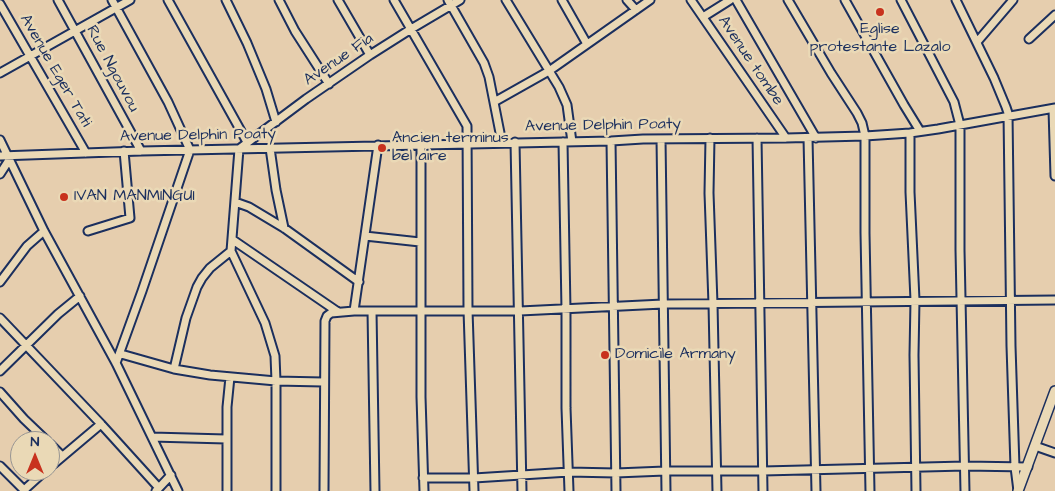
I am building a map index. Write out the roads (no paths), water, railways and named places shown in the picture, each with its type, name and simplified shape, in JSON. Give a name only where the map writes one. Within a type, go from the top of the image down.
[{"type":"street","name":"Rue Ngouvou","points":[[58,0],[141,151]]},
{"type":"street","points":[[112,0],[168,102],[190,150],[116,363]]},
{"type":"street","points":[[0,73],[130,0]]},
{"type":"street","points":[[168,0],[247,142]]},
{"type":"street","points":[[226,0],[247,43],[266,90],[276,122]]},
{"type":"street","points":[[278,0],[295,31],[329,84]]},
{"type":"street","points":[[338,0],[370,55]]},
{"type":"street","points":[[394,0],[467,126],[468,310],[474,491]]},
{"type":"street","name":"Avenue Fia","points":[[239,149],[306,99],[370,55],[450,3],[460,0]]},
{"type":"street","points":[[506,0],[559,87],[567,105],[572,142]]},
{"type":"street","points":[[562,0],[587,44]]},
{"type":"street","points":[[627,0],[636,10]]},
{"type":"street","points":[[494,102],[549,71],[650,0]]},
{"type":"street","name":"Avenue tombe","points":[[691,0],[786,138]]},
{"type":"street","points":[[703,17],[730,0]]},
{"type":"street","points":[[736,0],[816,138]]},
{"type":"street","points":[[788,0],[857,113],[865,136],[870,491]]},
{"type":"street","points":[[845,0],[920,131]]},
{"type":"street","points":[[901,0],[954,102],[960,125],[965,491]]},
{"type":"street","points":[[956,0],[1006,107],[1015,467],[1018,491]]},
{"type":"street","points":[[977,42],[1013,0]]},
{"type":"street","points":[[450,3],[484,63],[502,143]]},
{"type":"street","name":"Avenue Eger Tati","points":[[0,4],[86,153]]},
{"type":"street","points":[[1029,39],[1055,15]]},
{"type":"street","points":[[1054,109],[1055,176]]},
{"type":"street","name":"Avenue Delphin Poaty","points":[[6,157],[124,151],[865,136],[910,133],[1054,109]]},
{"type":"street","points":[[910,133],[910,192],[915,300],[916,491]]},
{"type":"street","points":[[710,138],[709,193],[716,491]]},
{"type":"street","points":[[757,138],[763,491]]},
{"type":"street","points":[[808,138],[816,491]]},
{"type":"street","points":[[661,139],[666,491]]},
{"type":"street","points":[[0,140],[6,157],[44,231],[116,363],[178,491]]},
{"type":"street","points":[[611,141],[616,491]]},
{"type":"street","points":[[516,142],[522,491]]},
{"type":"street","points":[[563,142],[566,408],[569,491]]},
{"type":"street","points":[[354,311],[378,145]]},
{"type":"street","points":[[421,145],[421,397],[424,491]]},
{"type":"street","points":[[270,148],[284,228]]},
{"type":"street","points":[[239,149],[232,251],[268,330],[275,356],[276,491]]},
{"type":"street","points":[[88,231],[130,218],[124,151]]},
{"type":"street","points":[[0,174],[6,157]]},
{"type":"street","points":[[235,202],[249,207],[284,228],[359,282]]},
{"type":"street","points":[[0,282],[27,246],[44,231]]},
{"type":"street","points":[[365,236],[420,242]]},
{"type":"street","points":[[233,240],[338,312]]},
{"type":"street","points":[[174,369],[186,318],[197,287],[210,268],[232,251]]},
{"type":"street","points":[[0,371],[58,314],[80,296]]},
{"type":"street","points":[[324,491],[323,382],[325,321],[331,313],[421,310],[566,310],[663,304],[812,304],[915,300],[1055,300]]},
{"type":"street","points":[[372,311],[375,491]]},
{"type":"street","points":[[0,318],[101,424],[157,490],[171,476]]},
{"type":"street","points":[[120,354],[174,369],[230,377],[276,381],[323,382]]},
{"type":"street","points":[[227,491],[226,439],[230,377]]},
{"type":"street","points":[[0,392],[37,431]]},
{"type":"street","points":[[1018,491],[1054,398]]},
{"type":"street","points":[[62,456],[101,424]]},
{"type":"street","points":[[152,437],[226,439]]},
{"type":"street","points":[[1035,446],[1055,453]]},
{"type":"street","points":[[0,466],[24,491],[34,481]]},
{"type":"street","points":[[423,478],[474,478],[569,472],[763,472],[965,466],[1028,467]]},
{"type":"place","name":"Eglise protestante Lazalo","points":[[880,12]]},
{"type":"place","name":"Ancien terminus bel aire","points":[[382,148]]},
{"type":"place","name":"IVAN MANMINGUI","points":[[64,197]]},
{"type":"place","name":"Domicile Armany","points":[[605,355]]}]
